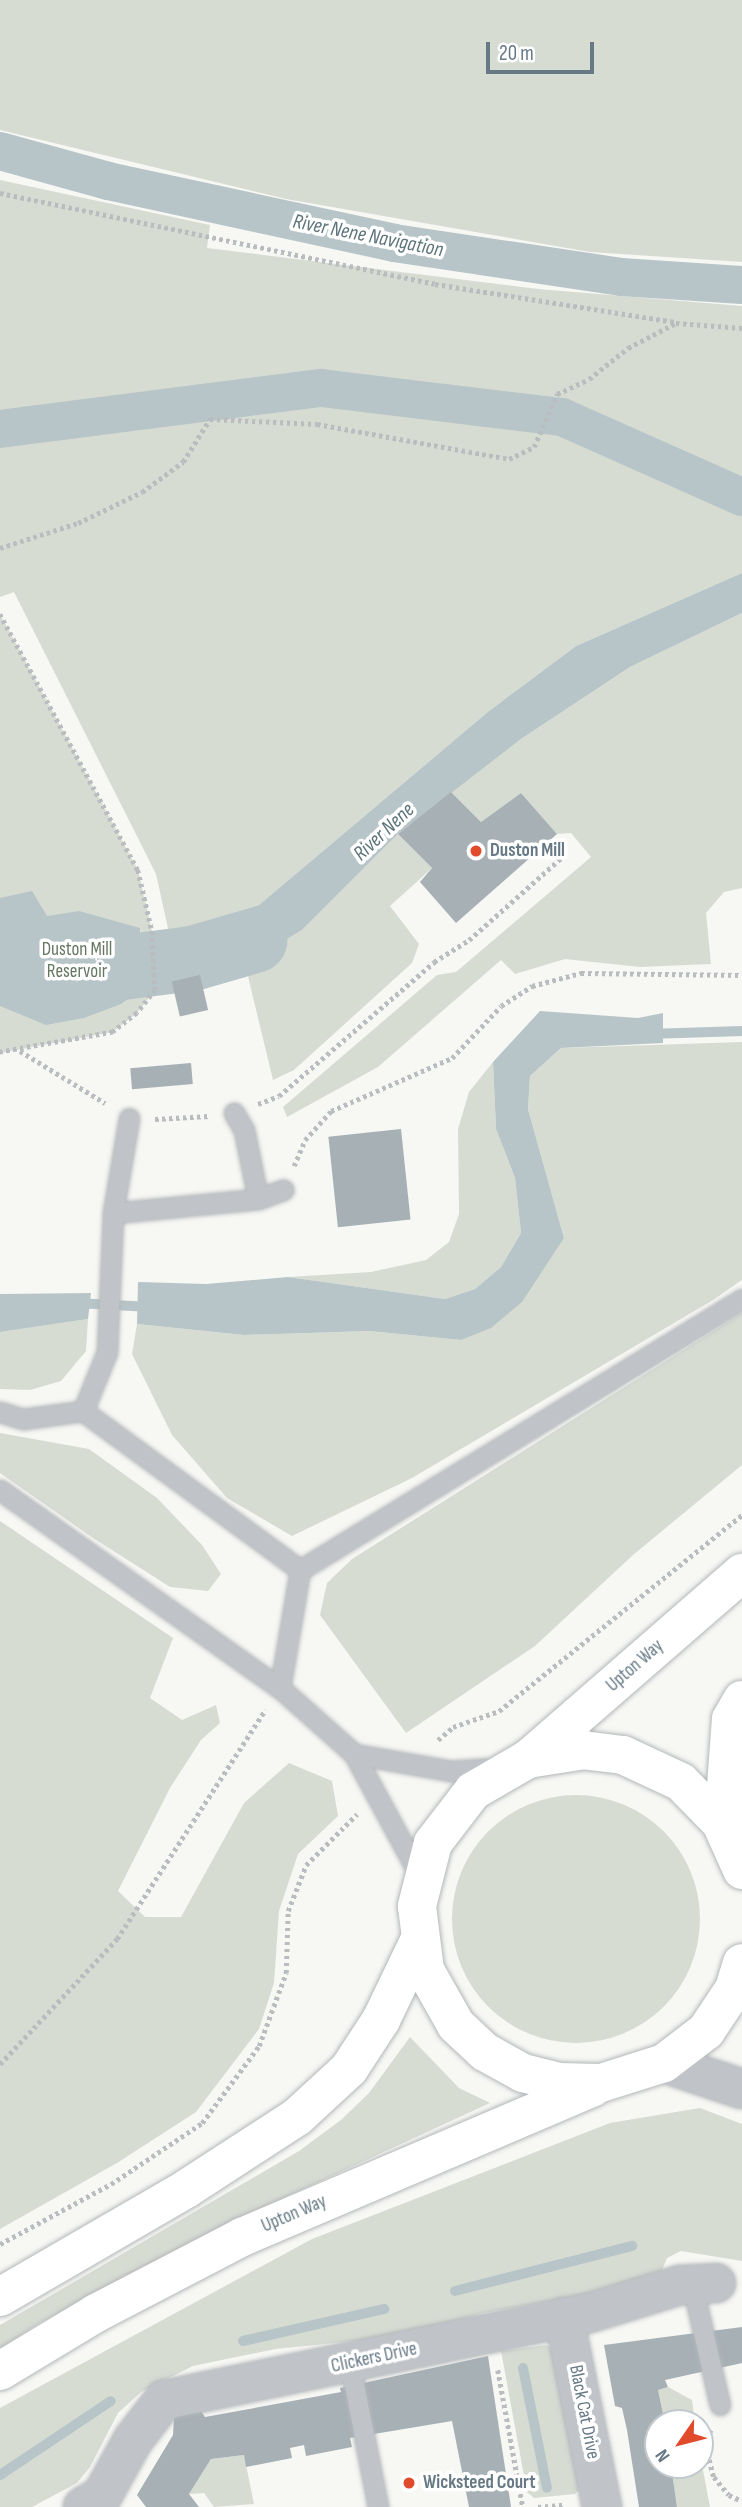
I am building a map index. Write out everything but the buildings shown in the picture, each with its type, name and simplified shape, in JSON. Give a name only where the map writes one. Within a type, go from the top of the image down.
[{"type":"highway","name":"Upton Way","points":[[421,1878],[446,1822],[473,1791],[519,1763],[742,1573]]},
{"type":"highway","points":[[742,1700],[732,1719],[725,1800],[742,1868]]},
{"type":"highway","points":[[519,1763],[585,1750],[650,1764],[701,1799],[721,1823],[742,1868]]},
{"type":"highway","points":[[421,1878],[418,1942],[425,1970],[456,2025],[485,2052],[523,2073],[559,2082],[601,2083],[628,2078],[664,2063],[706,2031],[734,1989],[742,1963]]},
{"type":"highway","points":[[0,2297],[186,2189],[297,2117],[349,2069],[381,2020],[418,1942]]},
{"type":"highway","name":"Upton Way","points":[[0,2371],[96,2313],[242,2237],[601,2083]]},
{"type":"street","points":[[664,2063],[742,2089]]},
{"type":"street","name":"Clickers Drive","points":[[99,2503],[133,2440],[164,2400],[351,2364],[704,2283]]},
{"type":"street","name":"Black Cat Drive","points":[[564,2317],[602,2507]]},
{"type":"lane","points":[[233,1113],[244,1130],[258,1199]]},
{"type":"lane","points":[[83,1411],[107,1352],[113,1271],[113,1213],[129,1118]]},
{"type":"lane","points":[[113,1213],[258,1199],[284,1190]]},
{"type":"lane","points":[[279,1688],[300,1570],[742,1299]]},
{"type":"lane","points":[[0,1412],[23,1419],[83,1411],[300,1570]]},
{"type":"lane","points":[[0,1490],[279,1688],[354,1754],[374,1798],[421,1878]]},
{"type":"lane","points":[[354,1754],[451,1772],[519,1763]]},
{"type":"lane","points":[[704,2283],[720,2405]]},
{"type":"lane","points":[[351,2364],[378,2507]]},
{"type":"path","points":[[0,193],[435,284],[676,323],[742,328]]},
{"type":"path","points":[[0,548],[78,523],[142,492],[183,462],[210,419],[317,424],[509,459],[534,447],[557,394],[589,379],[628,348],[676,323]]},
{"type":"path","points":[[0,614],[138,870],[152,931],[155,990],[138,1013],[113,1032],[20,1051],[0,1052]]},
{"type":"path","points":[[20,1051],[129,1118],[178,1120],[233,1113],[279,1096],[434,962],[469,940],[561,858]]},
{"type":"path","points":[[284,1190],[305,1140],[331,1111],[452,1058],[501,1006],[532,986],[581,973],[742,975]]},
{"type":"path","points":[[410,1764],[453,1727],[499,1711],[742,1515]]},
{"type":"path","points":[[0,2064],[117,1938],[279,1688]]},
{"type":"path","points":[[0,2244],[111,2184],[202,2123],[259,2046],[286,1973],[288,1911],[306,1865],[374,1798]]},
{"type":"path","points":[[491,2332],[523,2507]]},
{"type":"path","points":[[720,2405],[706,2446],[714,2477],[729,2495],[742,2501]]},
{"type":"green space","points":[[0,0],[742,0],[742,262],[590,252],[286,199],[0,130]]},
{"type":"green space","points":[[0,180],[210,225],[207,248],[538,289],[742,306],[742,573],[576,646],[489,711],[259,905],[169,933],[156,874],[14,592],[0,597]]},
{"type":"green space","points":[[742,613],[742,888],[724,892],[706,913],[711,964],[640,967],[565,959],[515,974],[501,960],[378,1067],[287,1117],[283,1107],[437,975],[456,972],[591,857],[571,833],[557,834],[521,793],[481,822],[451,792],[521,739],[630,667]]},
{"type":"green space","name":"Duston Mill Reservoir","points":[[0,614],[138,870],[152,931],[155,990],[137,1013],[113,1032],[0,1053]]},
{"type":"green space","points":[[398,834],[432,868],[390,906],[419,944],[412,963],[294,1070],[273,1080],[245,964],[302,930]]},
{"type":"green space","points":[[742,1042],[742,1280],[713,1300],[412,1478],[292,1536],[227,1498],[172,1435],[132,1354],[137,1324],[244,1335],[369,1331],[461,1340],[564,1238],[528,1109],[530,1076],[561,1048]]},
{"type":"green space","points":[[493,1062],[496,1129],[515,1178],[521,1233],[501,1267],[475,1289],[445,1299],[288,1277],[371,1272],[426,1260],[449,1242],[459,1214],[458,1129],[469,1092]]},
{"type":"green space","points":[[742,1313],[742,1465],[633,1555],[535,1646],[406,1733],[320,1615],[327,1583],[352,1559]]},
{"type":"green space","points":[[88,1319],[86,1351],[61,1381],[30,1390],[0,1389],[0,1332]]},
{"type":"green space","points":[[0,1433],[89,1449],[157,1498],[202,1545],[221,1574],[208,1591],[170,1587],[93,1538],[0,1473]]},
{"type":"green space","points":[[0,1521],[173,1638],[150,1698],[182,1720],[216,1705],[220,1723],[201,1740],[170,1788],[118,1891],[145,1917],[181,1917],[244,1803],[289,1763],[332,1781],[338,1816],[298,1854],[279,1911],[274,1983],[259,2029],[196,2112],[117,2163],[0,2229]]},
{"type":"green space","points":[[576,1795],[612,1801],[634,1810],[654,1823],[672,1841],[685,1861],[694,1883],[700,1919],[694,1955],[685,1977],[672,1997],[654,2015],[634,2028],[612,2037],[576,2043],[540,2037],[518,2028],[498,2015],[480,1997],[467,1977],[458,1955],[452,1919],[458,1883],[467,1861],[480,1841],[498,1823],[518,1810],[540,1801]]},
{"type":"green space","points":[[410,2037],[459,2088],[490,2103],[286,2197],[41,2322],[0,2349],[0,2325],[299,2151],[341,2120],[369,2093]]},
{"type":"green space","points":[[700,2108],[742,2124],[742,2261],[681,2251],[667,2258],[662,2270],[602,2292],[483,2313],[412,2335],[276,2349],[193,2366],[141,2392],[118,2413],[90,2467],[77,2483],[32,2507],[0,2507],[0,2408],[312,2239],[610,2123]]},
{"type":"green space","points":[[546,2345],[551,2348],[581,2488],[575,2494],[534,2498],[527,2492],[501,2351]]},
{"type":"green space","points":[[668,2387],[692,2400],[693,2409],[662,2409],[658,2390]]},
{"type":"green space","points":[[244,2455],[254,2504],[214,2507],[204,2493],[189,2494],[211,2459]]},
{"type":"green space","points":[[673,2479],[705,2479],[710,2507],[677,2507]]},
{"type":"water","points":[[742,573],[742,613],[630,667],[521,739],[398,834],[302,930],[245,964],[172,982],[169,933],[259,905],[489,711],[576,646]]},
{"type":"water","points":[[32,891],[47,916],[79,911],[140,928],[139,991],[121,1004],[84,1018],[46,1025],[0,1006],[0,898]]},
{"type":"water","points":[[540,1011],[638,1018],[663,1013],[663,1043],[561,1048],[530,1076],[528,1109],[564,1238],[522,1302],[491,1328],[461,1340],[369,1331],[244,1335],[137,1324],[138,1282],[206,1284],[288,1277],[445,1299],[475,1289],[501,1267],[521,1233],[515,1178],[496,1129],[493,1062]]},
{"type":"water","points":[[91,1293],[88,1319],[0,1332],[0,1294]]},
{"type":"pier","points":[[140,928],[144,964],[139,991],[140,964]]},
{"type":"waterway","name":"River Nene Navigation","points":[[0,151],[108,181],[394,243],[621,277],[742,285]]},
{"type":"waterway","points":[[0,429],[321,388],[562,417],[742,497]]},
{"type":"waterway","name":"River Nene","points":[[0,964],[60,975],[192,958],[254,940]]},
{"type":"waterway","points":[[649,1034],[742,1031]]},
{"type":"waterway","points":[[76,1303],[151,1307]]},
{"type":"waterway","points":[[455,2291],[632,2246]]},
{"type":"waterway","points":[[243,2341],[384,2309]]},
{"type":"waterway","points":[[523,2368],[547,2488]]},
{"type":"waterway","points":[[0,2475],[111,2401]]},
{"type":"place","name":"Duston Mill","points":[[476,851]]},
{"type":"place","name":"Wicksteed Court","points":[[409,2483]]}]
